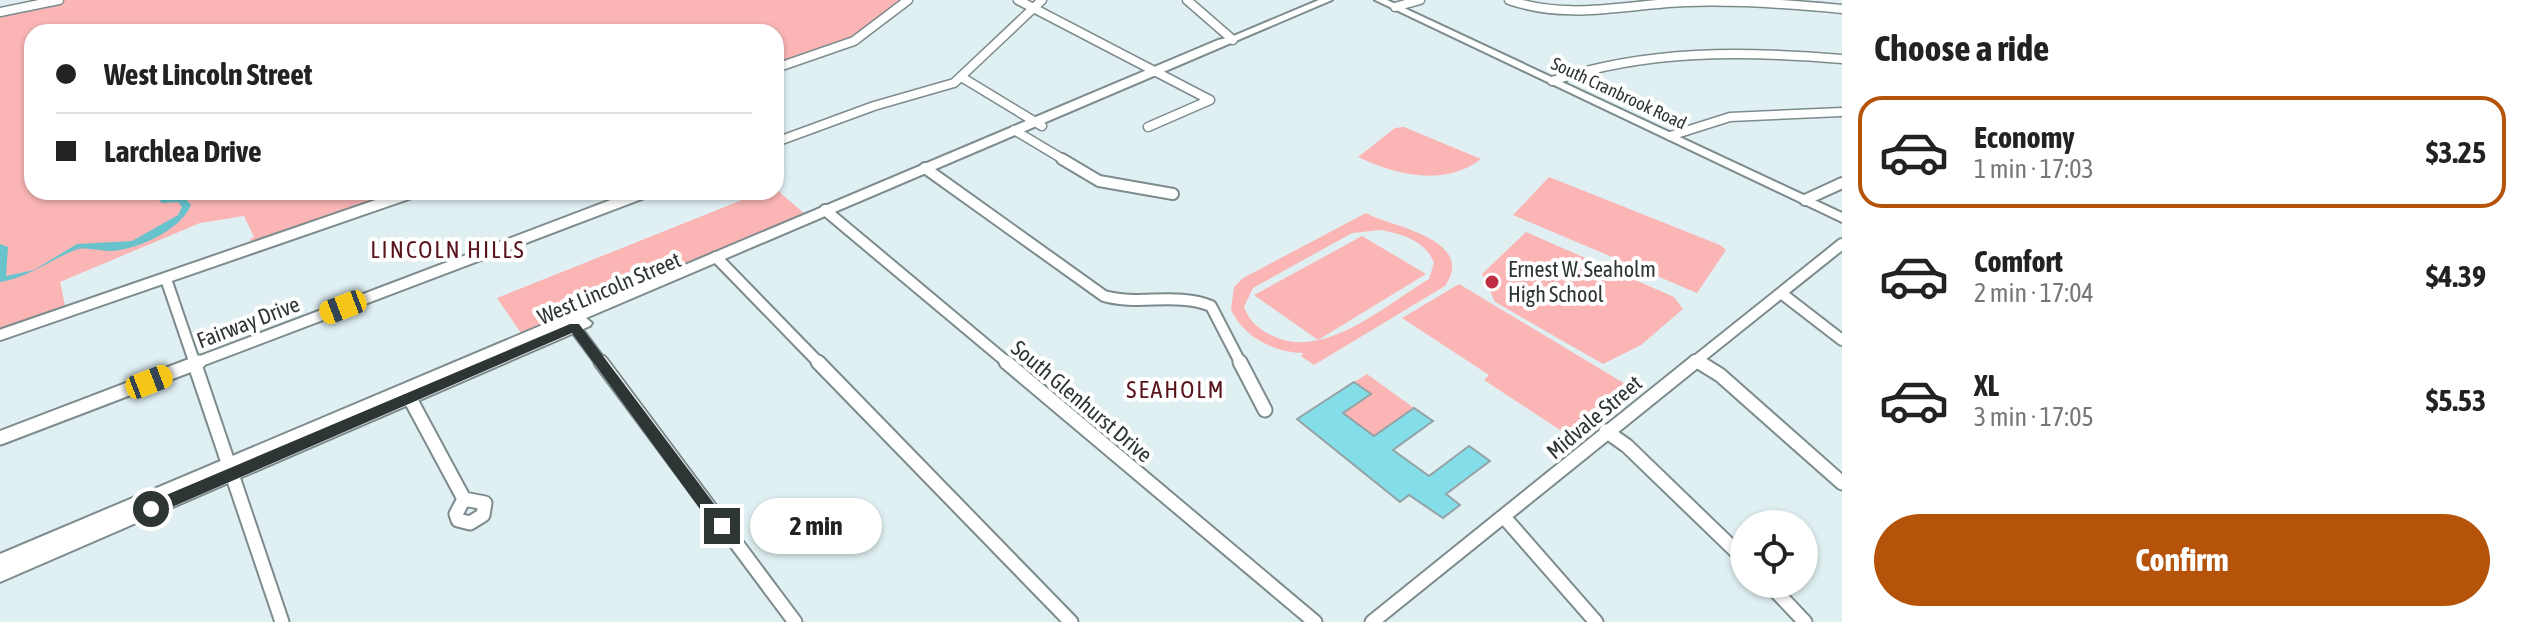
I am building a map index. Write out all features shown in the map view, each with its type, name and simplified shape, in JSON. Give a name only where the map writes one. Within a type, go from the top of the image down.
[{"type":"street","points":[[0,12],[59,0]]},
{"type":"street","points":[[784,65],[854,41],[908,0]]},
{"type":"street","points":[[1018,0],[1210,100],[1148,127]]},
{"type":"street","points":[[784,139],[963,78],[1042,0]]},
{"type":"street","points":[[1187,0],[1233,40]]},
{"type":"street","name":"West Lincoln Street","points":[[0,562],[230,469],[1158,72],[1229,46],[1233,40],[1327,0]]},
{"type":"street","name":"South Cranbrook Road","points":[[1380,0],[1842,218]]},
{"type":"street","points":[[1395,7],[1420,0]]},
{"type":"street","points":[[1509,0],[1535,10],[1564,14],[1650,3],[1715,1],[1842,9]]},
{"type":"street","points":[[1552,81],[1612,62],[1670,55],[1753,53],[1842,59]]},
{"type":"street","points":[[963,78],[1038,123]]},
{"type":"street","points":[[1670,136],[1730,117],[1842,112]]},
{"type":"street","points":[[1018,132],[1099,181],[1173,194]]},
{"type":"street","points":[[929,170],[1104,296],[1128,303],[1196,301],[1214,310],[1265,410]]},
{"type":"street","points":[[1805,200],[1842,183]]},
{"type":"street","points":[[0,335],[391,200]]},
{"type":"street","name":"Fairway Drive","points":[[0,438],[625,200]]},
{"type":"street","name":"South Glenhurst Drive","points":[[828,213],[1315,622]]},
{"type":"street","name":"Midvale Street","points":[[1378,620],[1606,431],[1842,244]]},
{"type":"street","points":[[719,260],[1071,622]]},
{"type":"street","points":[[166,279],[282,622]]},
{"type":"street","points":[[1781,293],[1842,340]]},
{"type":"street","points":[[571,323],[795,622]]},
{"type":"street","points":[[1695,360],[1720,375],[1842,483]]},
{"type":"street","points":[[407,394],[464,499]]},
{"type":"street","points":[[1606,431],[1627,446],[1730,545]]},
{"type":"street","name":"West Lincoln Street","points":[[0,574],[230,469]]},
{"type":"street","points":[[1504,517],[1596,622]]},
{"type":"street","points":[[1782,598],[1805,622]]},
{"type":"shaded area","points":[[54,0],[909,0],[858,40],[784,66],[784,24],[24,24],[24,200],[394,200],[252,245],[250,239],[254,237],[244,216],[200,223],[60,282],[66,310],[0,330],[0,11]]},
{"type":"shaded area","points":[[1404,127],[1481,159],[1452,173],[1420,175],[1388,169],[1358,157],[1395,128]]},
{"type":"shaded area","points":[[1549,177],[1726,250],[1697,293],[1513,215]]},
{"type":"shaded area","points":[[784,196],[805,214],[521,333],[497,298],[742,200],[784,200]]},
{"type":"shaded area","points":[[1366,213],[1426,236],[1440,245],[1450,256],[1452,270],[1445,286],[1314,365],[1301,356],[1303,353],[1281,350],[1261,341],[1237,320],[1231,310],[1234,287],[1243,278]],"holes":[[[1381,230],[1405,236],[1425,249],[1434,263],[1429,279],[1375,315],[1334,336],[1313,341],[1293,342],[1273,336],[1249,317],[1244,307],[1253,288],[1352,233]]]},
{"type":"shaded area","points":[[1526,232],[1674,297],[1683,309],[1641,345],[1603,364],[1495,302],[1482,274]]},
{"type":"shaded area","points":[[1362,236],[1426,274],[1318,340],[1254,295]]},
{"type":"shaded area","points":[[1459,284],[1632,388],[1569,436],[1484,380],[1489,375],[1402,318]]},
{"type":"shaded area","points":[[1367,374],[1414,408],[1374,436],[1343,413],[1371,395],[1354,382]]},
{"type":"water","points":[[159,200],[187,200],[191,205],[178,222],[146,242],[108,251],[75,250],[30,273],[0,282],[0,244],[8,247],[6,276],[34,270],[77,244],[132,241],[178,215],[182,207],[178,202],[162,203]]},
{"type":"building","points":[[1354,382],[1371,394],[1343,413],[1374,436],[1414,408],[1433,421],[1393,450],[1429,476],[1469,446],[1490,461],[1446,494],[1460,505],[1443,518],[1409,495],[1400,502],[1297,419]]},
{"type":"place","name":"Ernest W. Seaholm High School","points":[[1492,282]]},
{"type":"district","name":"LINCOLN HILLS","points":[[448,249]]},
{"type":"district","name":"SEAHOLM","points":[[1176,389]]},
{"type":"route","points":[[151,509],[574,327],[722,526]]}]
